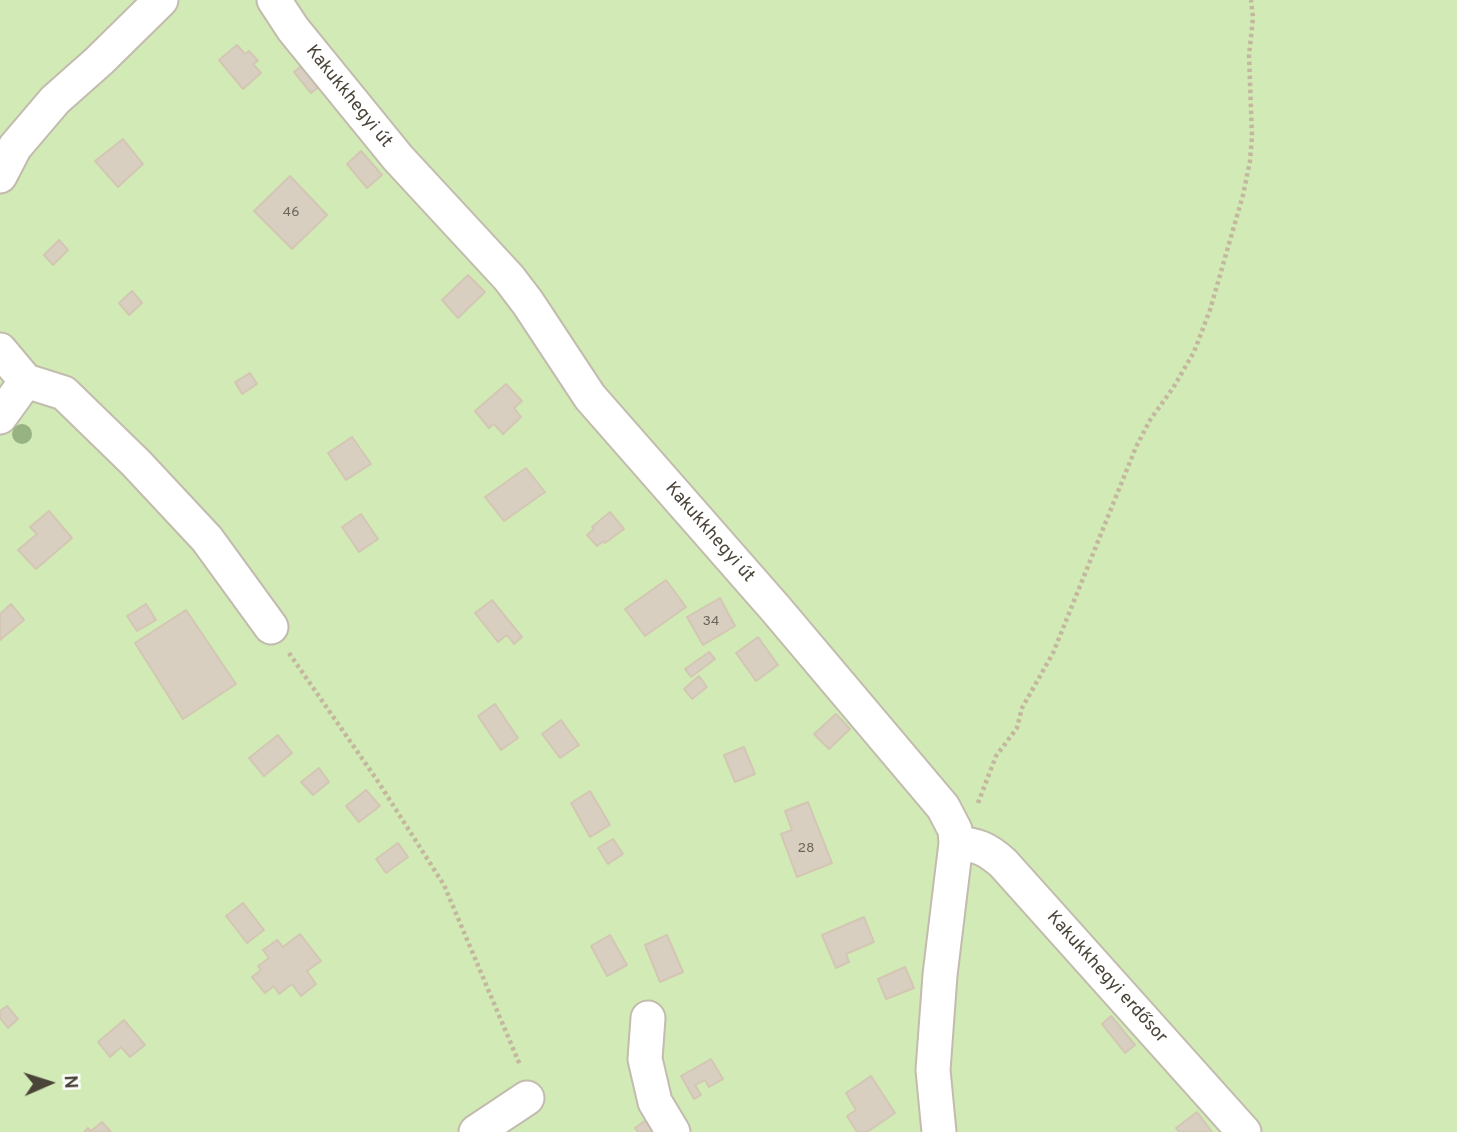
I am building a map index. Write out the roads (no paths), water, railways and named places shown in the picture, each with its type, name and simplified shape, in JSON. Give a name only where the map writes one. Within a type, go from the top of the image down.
[{"type":"street","points":[[0,176],[15,147],[55,100],[161,0]]},
{"type":"street","name":"Kakukkhegyi út","points":[[274,0],[293,29],[398,158],[509,278],[590,397],[775,608],[943,807],[955,830],[956,843],[940,975],[933,1070],[939,1132]]},
{"type":"street","points":[[0,350],[26,381],[64,393],[136,463],[207,539],[271,627]]},
{"type":"street","points":[[0,417],[26,381]]},
{"type":"street","name":"Kakukkhegyi erdősor","points":[[956,843],[974,845],[989,851],[1003,863],[1244,1132]]},
{"type":"street","points":[[648,1017],[645,1059],[655,1102],[673,1132]]},
{"type":"street","points":[[476,1132],[527,1098]]}]
